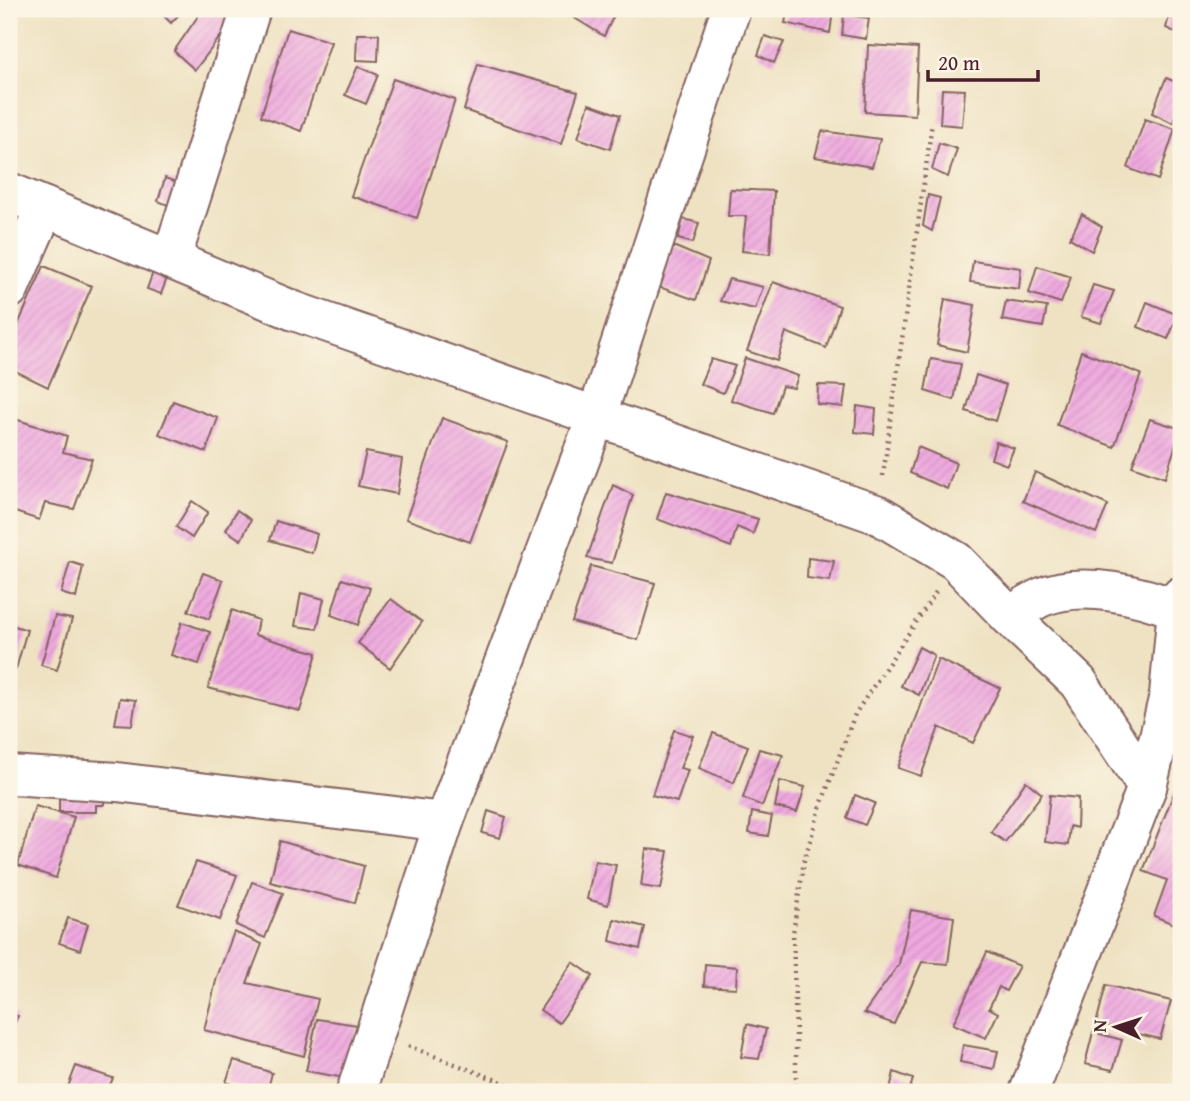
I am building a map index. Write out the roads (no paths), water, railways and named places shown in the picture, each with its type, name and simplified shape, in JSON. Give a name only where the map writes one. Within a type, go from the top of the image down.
[{"type":"street","points":[[171,260],[251,9]]},
{"type":"street","points":[[356,1092],[444,822],[597,415],[731,9]]},
{"type":"street","points":[[9,192],[294,311],[879,515],[956,561],[1078,682],[1147,787]]},
{"type":"street","points":[[9,289],[45,207]]},
{"type":"street","points":[[1009,616],[1042,597],[1091,589],[1180,605],[1175,698],[1147,787],[1029,1092]]},
{"type":"street","points":[[9,775],[117,782],[444,822]]}]
